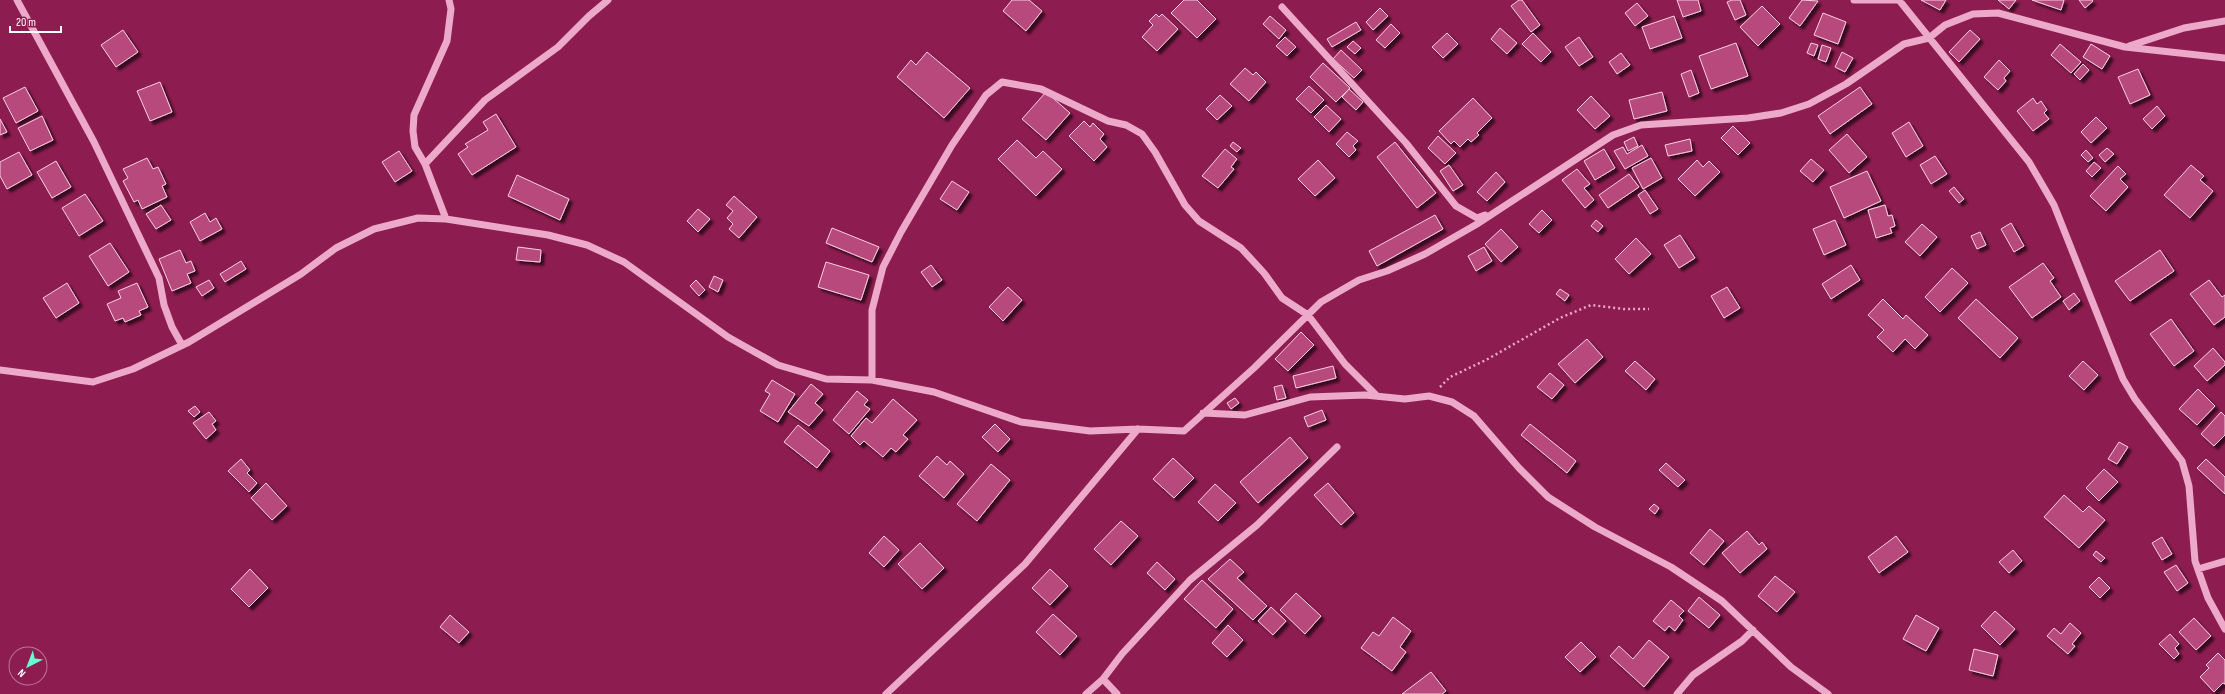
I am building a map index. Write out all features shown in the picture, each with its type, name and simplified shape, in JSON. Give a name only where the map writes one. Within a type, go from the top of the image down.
[{"type":"street","points":[[17,0],[94,142],[159,278],[164,305],[172,327],[182,345]]},
{"type":"street","points":[[446,219],[424,164],[415,147],[414,115],[447,41],[451,9],[449,0]]},
{"type":"street","points":[[424,164],[485,100],[558,47],[589,16],[608,0]]},
{"type":"street","points":[[1854,0],[1899,0],[2029,162],[2054,205],[2123,379],[2135,399],[2182,461],[2189,486],[2192,537],[2198,569],[2208,598],[2225,629]]},
{"type":"street","points":[[1282,6],[1406,143],[1456,206],[1477,218],[1497,209]]},
{"type":"street","points":[[0,370],[93,382],[132,369],[182,345],[301,274],[336,248],[374,229],[418,218],[446,219],[548,235],[587,245],[624,262],[728,337],[778,365],[826,379],[872,380],[934,392],[1021,422],[1090,431],[1138,429],[1184,431],[1254,368],[1321,302],[1359,280],[1387,272],[1425,254],[1477,224],[1497,209],[1613,135],[1641,125],[1748,118],[1781,113],[1809,104],[1846,84],[1904,44],[1929,38],[1945,24],[1973,14],[1998,13],[2125,47],[2225,58]]},
{"type":"street","points":[[2125,47],[2184,28],[2225,21]]},
{"type":"street","points":[[872,380],[872,310],[883,267],[901,232],[952,145],[986,95],[1002,82],[1041,89],[1108,121],[1126,125],[1142,134],[1155,152],[1185,205],[1199,221],[1241,248],[1264,273],[1282,298],[1308,315],[1345,364],[1376,396]]},
{"type":"street","points":[[1203,413],[1245,415],[1310,397],[1376,396],[1406,399],[1429,396],[1452,402],[1474,416],[1519,468],[1548,497],[1595,527],[1671,567],[1722,601],[1791,667],[1828,694]]},
{"type":"street","points":[[886,694],[1025,564],[1138,429]]},
{"type":"street","points":[[1086,694],[1103,679],[1122,654],[1190,580],[1257,525],[1337,447]]},
{"type":"street","points":[[2198,569],[2225,560]]},
{"type":"street","points":[[1676,694],[1693,675],[1742,641],[1753,630]]},
{"type":"street","points":[[1103,679],[1117,694]]},
{"type":"path","points":[[1429,396],[1450,378],[1510,348],[1560,318],[1591,305],[1624,309],[1649,308]]},
{"type":"building","points":[[1012,0],[1029,0],[1042,11],[1026,31],[1003,11]]},
{"type":"building","points":[[1184,0],[1197,0],[1216,19],[1197,38],[1171,13]]},
{"type":"building","points":[[1519,0],[1522,0],[1540,25],[1531,32],[1511,6]]},
{"type":"building","points":[[1677,0],[1698,0],[1701,11],[1683,17]]},
{"type":"building","points":[[1732,0],[1740,0],[1746,15],[1735,20],[1727,2]]},
{"type":"building","points":[[1802,0],[1818,1],[1800,26],[1789,18]]},
{"type":"building","points":[[1921,0],[1946,0],[1940,10]]},
{"type":"building","points":[[1998,0],[2016,0],[2009,9]]},
{"type":"building","points":[[2032,0],[2064,0],[2061,10]]},
{"type":"building","points":[[2079,0],[2092,0],[2093,1],[2085,8]]},
{"type":"building","points":[[1637,3],[1648,16],[1635,26],[1625,13]]},
{"type":"building","points":[[1762,6],[1780,24],[1758,46],[1740,27]]},
{"type":"building","points":[[1380,8],[1388,16],[1373,30],[1366,22]]},
{"type":"building","points":[[1823,13],[1846,22],[1838,44],[1814,35]]},
{"type":"building","points":[[1156,14],[1159,17],[1162,14],[1178,29],[1157,51],[1142,37],[1153,25],[1149,21]]},
{"type":"building","points":[[1270,16],[1286,30],[1279,39],[1263,24]]},
{"type":"building","points":[[1674,16],[1682,38],[1650,49],[1642,27]]},
{"type":"building","points":[[1356,22],[1361,30],[1332,47],[1327,39]]},
{"type":"building","points":[[1391,24],[1400,33],[1385,48],[1376,40]]},
{"type":"building","points":[[1500,28],[1517,43],[1507,54],[1491,39]]},
{"type":"building","points":[[123,30],[138,52],[116,67],[101,45]]},
{"type":"building","points":[[1970,30],[1980,39],[1959,62],[1949,52]]},
{"type":"building","points":[[1447,33],[1458,44],[1443,58],[1432,47]]},
{"type":"building","points":[[1533,33],[1551,52],[1541,62],[1522,44]]},
{"type":"building","points":[[1285,37],[1296,47],[1287,56],[1276,46]]},
{"type":"building","points":[[1579,37],[1593,57],[1579,66],[1565,47]]},
{"type":"building","points":[[1353,41],[1361,48],[1355,54],[1347,47]]},
{"type":"building","points":[[1736,43],[1748,76],[1711,89],[1699,56]]},
{"type":"building","points":[[1811,43],[1818,45],[1814,56],[1807,53]]},
{"type":"building","points":[[2060,44],[2081,62],[2071,73],[2051,55]]},
{"type":"building","points":[[2091,44],[2110,56],[2102,69],[2083,57]]},
{"type":"building","points":[[1822,45],[1831,48],[1826,62],[1818,59]]},
{"type":"building","points":[[1341,50],[1362,70],[1354,78],[1333,59]]},
{"type":"building","points":[[927,52],[970,88],[944,118],[897,77],[911,60],[916,65]]},
{"type":"building","points":[[1842,52],[1853,58],[1845,72],[1835,67]]},
{"type":"building","points":[[1621,53],[1630,65],[1617,74],[1609,62]]},
{"type":"building","points":[[1999,60],[2010,71],[2004,78],[2006,81],[1998,90],[1984,77]]},
{"type":"building","points":[[1323,63],[1350,88],[1336,102],[1310,77]]},
{"type":"building","points":[[2083,64],[2089,70],[2080,80],[2074,74]]},
{"type":"building","points":[[1245,68],[1253,75],[1256,72],[1266,82],[1249,101],[1230,84]]},
{"type":"building","points":[[2138,69],[2150,95],[2130,104],[2118,77]]},
{"type":"building","points":[[1691,70],[1699,93],[1689,97],[1681,74]]},
{"type":"building","points":[[160,82],[172,112],[150,121],[137,91]]},
{"type":"building","points":[[1309,86],[1324,100],[1311,113],[1296,99]]},
{"type":"building","points":[[25,87],[38,111],[16,123],[3,98]]},
{"type":"building","points":[[1860,87],[1872,104],[1830,134],[1818,116]]},
{"type":"building","points":[[1349,89],[1363,102],[1356,110],[1342,97]]},
{"type":"building","points":[[1046,92],[1070,113],[1046,140],[1022,119]]},
{"type":"building","points":[[1662,92],[1667,111],[1634,119],[1629,100]]},
{"type":"building","points":[[1220,95],[1232,106],[1217,120],[1206,109]]},
{"type":"building","points":[[1591,96],[1610,116],[1595,129],[1577,110]]},
{"type":"building","points":[[1473,98],[1492,118],[1477,133],[1479,135],[1471,142],[1468,139],[1460,147],[1454,141],[1451,144],[1439,131]]},
{"type":"building","points":[[2033,98],[2037,104],[2041,101],[2047,110],[2044,113],[2049,119],[2033,131],[2017,111]]},
{"type":"building","points":[[1326,105],[1341,119],[1329,132],[1314,117]]},
{"type":"building","points":[[2157,106],[2165,116],[2152,129],[2143,119]]},
{"type":"building","points":[[496,114],[516,147],[472,175],[458,154],[468,147],[465,144],[488,130],[483,122]]},
{"type":"building","points":[[42,116],[53,140],[30,151],[18,128]]},
{"type":"building","points":[[2096,117],[2107,128],[2091,143],[2081,132]]},
{"type":"building","points":[[0,119],[7,132],[0,135]]},
{"type":"building","points":[[1084,121],[1090,127],[1093,123],[1104,134],[1100,139],[1107,147],[1094,161],[1069,136]]},
{"type":"building","points":[[1909,122],[1923,146],[1906,157],[1892,133]]},
{"type":"building","points":[[1733,126],[1750,143],[1738,155],[1721,138]]},
{"type":"building","points":[[1347,132],[1358,141],[1353,146],[1356,150],[1349,157],[1336,144]]},
{"type":"building","points":[[1847,134],[1867,157],[1849,173],[1829,150]]},
{"type":"building","points":[[1438,136],[1456,153],[1445,164],[1428,148]]},
{"type":"building","points":[[1634,137],[1638,146],[1628,151],[1624,142]]},
{"type":"building","points":[[1690,139],[1692,151],[1668,156],[1665,145]]},
{"type":"building","points":[[1017,140],[1036,158],[1043,151],[1062,169],[1036,196],[998,159]]},
{"type":"building","points":[[1233,142],[1241,148],[1237,152],[1230,146]]},
{"type":"building","points":[[1395,142],[1436,193],[1417,208],[1377,157]]},
{"type":"building","points":[[1642,145],[1648,156],[1625,169],[1614,151],[1623,147],[1627,154]]},
{"type":"building","points":[[2107,148],[2114,154],[2105,162],[2099,155]]},
{"type":"building","points":[[1225,149],[1237,159],[1231,167],[1234,169],[1218,188],[1202,176]]},
{"type":"building","points":[[1604,149],[1615,168],[1595,180],[1584,161]]},
{"type":"building","points":[[2086,150],[2093,158],[2088,162],[2081,155]]},
{"type":"building","points":[[399,151],[412,171],[395,182],[382,162]]},
{"type":"building","points":[[19,152],[32,175],[7,189],[0,176],[0,162]]},
{"type":"building","points":[[1935,156],[1947,174],[1931,184],[1920,165]]},
{"type":"building","points":[[147,158],[153,169],[158,167],[166,184],[162,186],[167,197],[142,209],[138,200],[134,202],[123,181],[128,178],[123,169]]},
{"type":"building","points":[[1651,158],[1662,178],[1643,189],[1632,168]]},
{"type":"building","points":[[1811,159],[1824,170],[1813,182],[1800,171]]},
{"type":"building","points":[[1318,160],[1335,178],[1315,196],[1298,179]]},
{"type":"building","points":[[1697,160],[1703,167],[1709,161],[1720,172],[1695,196],[1678,179]]},
{"type":"building","points":[[56,161],[71,187],[52,198],[37,172]]},
{"type":"building","points":[[2094,162],[2101,168],[2092,177],[2086,171]]},
{"type":"building","points":[[1449,165],[1463,185],[1453,191],[1440,171]]},
{"type":"building","points":[[2191,165],[2204,176],[2200,180],[2213,191],[2190,218],[2164,195]]},
{"type":"building","points":[[2118,166],[2126,174],[2120,179],[2128,187],[2106,211],[2090,196]]},
{"type":"building","points":[[1577,169],[1590,184],[1584,188],[1594,200],[1585,208],[1562,180]]},
{"type":"building","points":[[1867,171],[1881,201],[1844,218],[1830,187]]},
{"type":"building","points":[[1496,172],[1505,182],[1487,201],[1477,192]]},
{"type":"building","points":[[1629,174],[1639,187],[1608,208],[1599,195]]},
{"type":"building","points":[[517,175],[569,199],[560,220],[508,196]]},
{"type":"building","points":[[952,181],[969,192],[957,210],[940,199]]},
{"type":"building","points":[[1954,187],[1964,199],[1959,203],[1949,191]]},
{"type":"building","points":[[1645,190],[1658,209],[1650,214],[1638,195]]},
{"type":"building","points":[[85,194],[103,221],[79,236],[62,208]]},
{"type":"building","points":[[734,196],[757,217],[739,238],[729,229],[733,224],[727,218],[733,211],[726,205]]},
{"type":"building","points":[[161,205],[171,220],[156,229],[146,214]]},
{"type":"building","points":[[1885,205],[1888,216],[1892,215],[1895,226],[1890,228],[1892,233],[1876,238],[1868,210]]},
{"type":"building","points":[[698,209],[710,219],[698,232],[687,221]]},
{"type":"building","points":[[1542,210],[1552,220],[1539,233],[1529,224]]},
{"type":"building","points":[[205,213],[210,222],[216,218],[222,229],[200,241],[190,222]]},
{"type":"building","points":[[1435,215],[1443,229],[1377,266],[1369,251]]},
{"type":"building","points":[[1596,220],[1603,226],[1598,232],[1591,226]]},
{"type":"building","points":[[1835,220],[1846,245],[1824,255],[1813,229]]},
{"type":"building","points":[[2011,223],[2024,246],[2014,252],[2001,229]]},
{"type":"building","points":[[1922,224],[1937,237],[1920,256],[1905,242]]},
{"type":"building","points":[[832,228],[879,247],[872,262],[826,243]]},
{"type":"building","points":[[1501,229],[1518,247],[1501,262],[1485,244]]},
{"type":"building","points":[[1980,232],[1986,245],[1977,249],[1971,236]]},
{"type":"building","points":[[1680,235],[1695,258],[1679,268],[1664,245]]},
{"type":"building","points":[[1636,238],[1651,254],[1629,274],[1615,259]]},
{"type":"building","points":[[110,243],[129,272],[108,286],[89,256]]},
{"type":"building","points":[[518,247],[541,250],[540,262],[516,260]]},
{"type":"building","points":[[1484,247],[1492,261],[1476,271],[1468,256]]},
{"type":"building","points":[[180,250],[186,263],[191,261],[195,271],[187,274],[191,283],[172,291],[159,259]]},
{"type":"building","points":[[2160,250],[2174,271],[2130,301],[2115,281]]},
{"type":"building","points":[[241,261],[246,269],[225,282],[220,274]]},
{"type":"building","points":[[826,262],[869,275],[861,300],[818,287]]},
{"type":"building","points":[[2043,263],[2054,278],[2050,281],[2061,297],[2032,318],[2009,287]]},
{"type":"building","points":[[931,265],[942,280],[932,287],[921,272]]},
{"type":"building","points":[[1851,265],[1860,280],[1831,299],[1822,284]]},
{"type":"building","points":[[1952,268],[1968,283],[1940,312],[1925,297]]},
{"type":"building","points":[[714,276],[723,280],[718,292],[709,287]]},
{"type":"building","points":[[209,280],[214,288],[202,296],[196,287]]},
{"type":"building","points":[[696,280],[705,290],[699,296],[690,286]]},
{"type":"building","points":[[2209,280],[2222,297],[2225,295],[2225,317],[2214,325],[2190,294]]},
{"type":"building","points":[[67,283],[79,303],[56,318],[43,298]]},
{"type":"building","points":[[137,283],[148,307],[139,311],[141,315],[125,322],[123,318],[115,321],[107,304],[121,298],[118,291]]},
{"type":"building","points":[[1008,287],[1022,300],[1003,321],[989,307]]},
{"type":"building","points":[[1727,287],[1740,308],[1724,318],[1711,296]]},
{"type":"building","points":[[1560,289],[1569,295],[1565,301],[1556,294]]},
{"type":"building","points":[[2074,293],[2080,301],[2069,310],[2063,301]]},
{"type":"building","points":[[1883,299],[1903,319],[1906,315],[1928,335],[1915,349],[1905,339],[1893,352],[1877,337],[1884,330],[1868,315]]},
{"type":"building","points":[[1976,299],[2018,338],[2000,358],[1958,318]]},
{"type":"building","points":[[2171,319],[2194,351],[2174,366],[2150,334]]},
{"type":"building","points":[[1301,332],[1314,345],[1288,371],[1275,359]]},
{"type":"building","points":[[1587,339],[1603,357],[1575,383],[1558,364]]},
{"type":"building","points":[[2213,348],[2225,362],[2225,365],[2207,381],[2194,366]]},
{"type":"building","points":[[1635,361],[1655,379],[1646,390],[1625,371]]},
{"type":"building","points":[[2083,361],[2098,375],[2084,390],[2069,376]]},
{"type":"building","points":[[1333,366],[1336,378],[1296,388],[1293,376]]},
{"type":"building","points":[[1550,373],[1564,385],[1552,399],[1537,387]]},
{"type":"building","points":[[772,380],[795,394],[778,422],[760,411],[770,394],[765,391]]},
{"type":"building","points":[[811,384],[823,394],[815,403],[823,410],[809,426],[788,412]]},
{"type":"building","points":[[1282,385],[1286,398],[1277,400],[1274,387]]},
{"type":"building","points":[[2198,389],[2215,406],[2197,425],[2179,409]]},
{"type":"building","points":[[857,391],[868,400],[864,405],[870,409],[849,434],[833,420]]},
{"type":"building","points":[[1235,398],[1239,403],[1231,409],[1227,403]]},
{"type":"building","points":[[893,399],[917,420],[903,435],[908,439],[896,452],[891,448],[883,457],[864,441],[860,445],[851,436],[866,418],[872,423]]},
{"type":"building","points":[[195,406],[200,412],[194,417],[188,411]]},
{"type":"building","points":[[1322,410],[1326,420],[1308,427],[1304,417]]},
{"type":"building","points":[[209,412],[216,421],[212,424],[216,430],[206,439],[193,423]]},
{"type":"building","points":[[2221,412],[2225,416],[2225,435],[2214,446],[2201,434]]},
{"type":"building","points":[[995,424],[1010,439],[998,452],[982,437]]},
{"type":"building","points":[[1530,424],[1576,461],[1567,473],[1521,435]]},
{"type":"building","points":[[798,425],[830,451],[817,468],[784,442]]},
{"type":"building","points":[[1290,437],[1308,458],[1258,503],[1240,482]]},
{"type":"building","points":[[2119,442],[2128,447],[2117,464],[2108,459]]},
{"type":"building","points":[[937,456],[947,465],[950,461],[964,474],[944,498],[919,476]]},
{"type":"building","points":[[1173,458],[1194,478],[1174,498],[1153,479]]},
{"type":"building","points":[[241,459],[250,470],[247,473],[257,483],[249,492],[228,471]]},
{"type":"building","points":[[2206,459],[2225,477],[2225,494],[2197,468]]},
{"type":"building","points":[[1666,463],[1685,480],[1678,487],[1659,470]]},
{"type":"building","points":[[991,464],[1010,480],[977,521],[957,504]]},
{"type":"building","points":[[2104,469],[2118,482],[2099,501],[2086,488]]},
{"type":"building","points":[[266,483],[287,506],[272,520],[251,498]]},
{"type":"building","points":[[1328,483],[1354,513],[1341,525],[1314,495]]},
{"type":"building","points":[[1215,484],[1236,503],[1218,521],[1198,502]]},
{"type":"building","points":[[2064,495],[2083,512],[2089,506],[2105,520],[2079,548],[2044,517]]},
{"type":"building","points":[[1654,504],[1659,508],[1655,514],[1649,509]]},
{"type":"building","points":[[1121,521],[1138,536],[1111,565],[1094,549]]},
{"type":"building","points":[[1710,529],[1724,541],[1704,565],[1690,553]]},
{"type":"building","points":[[1747,531],[1759,545],[1762,542],[1767,549],[1740,573],[1722,553]]},
{"type":"building","points":[[884,536],[899,550],[884,567],[869,553]]},
{"type":"building","points":[[1896,536],[1908,552],[1879,573],[1868,557]]},
{"type":"building","points":[[2162,537],[2172,554],[2162,560],[2152,543]]},
{"type":"building","points":[[920,543],[944,568],[922,589],[898,564]]},
{"type":"building","points":[[2013,550],[2022,561],[2009,573],[1999,562]]},
{"type":"building","points":[[2096,551],[2105,558],[2101,562],[2093,555]]},
{"type":"building","points":[[1230,559],[1244,572],[1237,578],[1267,606],[1253,620],[1208,579]]},
{"type":"building","points":[[1157,562],[1175,579],[1165,590],[1147,573]]},
{"type":"building","points":[[2176,565],[2188,583],[2177,591],[2164,572]]},
{"type":"building","points":[[250,569],[268,588],[249,607],[231,589]]},
{"type":"building","points":[[1050,569],[1068,586],[1050,605],[1032,588]]},
{"type":"building","points":[[1775,576],[1795,592],[1777,612],[1758,596]]},
{"type":"building","points":[[2099,577],[2110,588],[2100,598],[2089,587]]},
{"type":"building","points":[[1202,580],[1233,609],[1216,628],[1184,599]]},
{"type":"building","points":[[1296,593],[1321,616],[1305,634],[1280,610]]},
{"type":"building","points":[[1699,597],[1720,615],[1709,628],[1688,611]]},
{"type":"building","points":[[1671,600],[1684,611],[1679,616],[1683,620],[1675,631],[1669,626],[1665,631],[1653,621]]},
{"type":"building","points":[[1271,607],[1286,621],[1273,635],[1258,621]]},
{"type":"building","points":[[1995,611],[2015,629],[2000,645],[1981,626]]},
{"type":"building","points":[[1053,614],[1077,636],[1060,655],[1036,632]]},
{"type":"building","points":[[450,615],[469,632],[459,643],[440,627]]},
{"type":"building","points":[[1916,615],[1939,628],[1926,651],[1903,639]]},
{"type":"building","points":[[1393,617],[1411,631],[1400,647],[1406,652],[1392,671],[1361,648],[1373,632],[1379,636]]},
{"type":"building","points":[[2194,618],[2211,636],[2196,650],[2179,632]]},
{"type":"building","points":[[2070,623],[2081,633],[2072,644],[2075,646],[2068,654],[2047,636],[2054,628],[2061,634]]},
{"type":"building","points":[[1228,625],[1243,640],[1227,657],[1212,643]]},
{"type":"building","points":[[2170,634],[2179,644],[2175,648],[2179,654],[2174,659],[2159,644]]},
{"type":"building","points":[[1649,640],[1669,657],[1644,687],[1610,656],[1619,646],[1633,659]]},
{"type":"building","points":[[1581,642],[1596,657],[1580,672],[1565,657]]},
{"type":"building","points":[[1974,649],[1998,655],[1993,676],[1969,670]]},
{"type":"building","points":[[2218,653],[2225,660],[2225,684],[2223,683],[2214,692],[2200,677],[2209,668],[2206,665]]},
{"type":"building","points":[[1431,672],[1446,691],[1442,694],[1402,694]]}]
